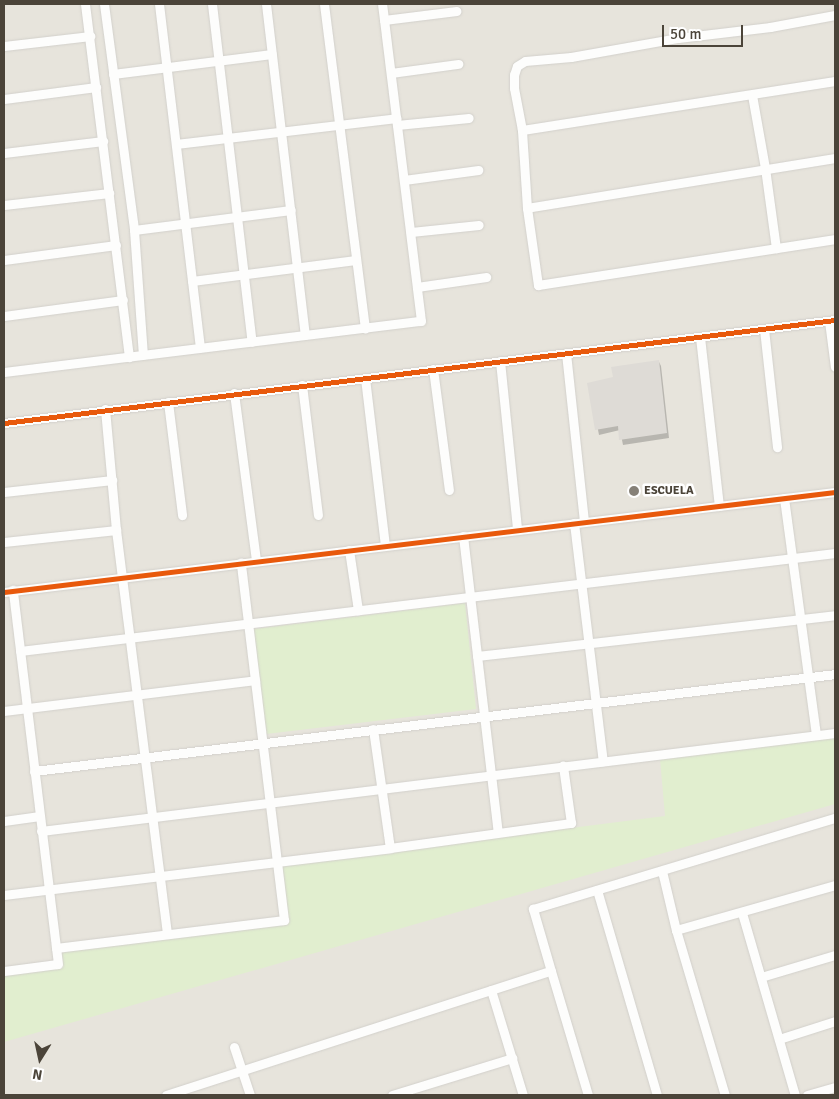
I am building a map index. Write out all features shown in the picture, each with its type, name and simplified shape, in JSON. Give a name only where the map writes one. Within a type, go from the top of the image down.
[{"type":"street","points":[[86,4],[129,357]]},
{"type":"street","points":[[104,4],[134,230],[143,355]]},
{"type":"street","points":[[159,4],[200,348]]},
{"type":"street","points":[[212,4],[252,342]]},
{"type":"street","points":[[266,4],[305,335]]},
{"type":"street","points":[[324,4],[365,328]]},
{"type":"street","points":[[4,372],[421,321],[382,4]]},
{"type":"street","points":[[384,20],[456,11]]},
{"type":"street","points":[[835,15],[770,27],[678,38],[570,57],[525,61],[517,66],[514,75],[514,88],[522,130],[527,208],[538,285],[835,239]]},
{"type":"street","points":[[4,46],[90,36]]},
{"type":"street","points":[[113,74],[272,54]]},
{"type":"street","points":[[391,73],[458,64]]},
{"type":"street","points":[[522,130],[835,81]]},
{"type":"street","points":[[4,99],[96,88]]},
{"type":"street","points":[[752,95],[765,168],[776,248]]},
{"type":"street","points":[[176,144],[339,125],[469,118]]},
{"type":"street","points":[[4,153],[103,141]]},
{"type":"street","points":[[527,208],[835,158]]},
{"type":"street","points":[[404,180],[478,170]]},
{"type":"street","points":[[4,205],[109,193]]},
{"type":"street","points":[[134,230],[291,210]]},
{"type":"street","points":[[411,232],[479,225]]},
{"type":"street","points":[[4,260],[116,245]]},
{"type":"street","points":[[192,281],[356,260]]},
{"type":"street","points":[[417,287],[486,277]]},
{"type":"street","points":[[4,316],[123,300]]},
{"type":"street","points":[[4,423],[105,409],[832,321],[835,367]]},
{"type":"street","points":[[764,329],[778,447]]},
{"type":"street","points":[[700,337],[719,506]]},
{"type":"street","points":[[566,353],[584,521]]},
{"type":"street","points":[[500,361],[517,529]]},
{"type":"street","points":[[433,369],[449,490]]},
{"type":"street","points":[[365,378],[385,545]]},
{"type":"street","points":[[302,385],[318,515]]},
{"type":"street","points":[[234,394],[256,561]]},
{"type":"street","points":[[168,402],[182,515]]},
{"type":"street","points":[[105,409],[116,530],[167,934]]},
{"type":"street","points":[[4,492],[112,480]]},
{"type":"street","points":[[4,971],[58,964],[20,651],[8,591],[835,492]]},
{"type":"street","points":[[784,498],[816,735]]},
{"type":"street","points":[[574,523],[603,761]]},
{"type":"street","points":[[4,542],[116,530]]},
{"type":"street","points":[[464,536],[498,832]]},
{"type":"street","points":[[349,550],[358,610]]},
{"type":"street","points":[[20,651],[835,553]]},
{"type":"street","points":[[56,948],[284,920],[241,563]]},
{"type":"street","points":[[477,656],[835,615]]},
{"type":"street","points":[[34,771],[145,756],[835,674]]},
{"type":"street","points":[[4,711],[255,680]]},
{"type":"street","points":[[373,729],[390,848]]},
{"type":"street","points":[[42,831],[835,733]]},
{"type":"street","points":[[4,894],[390,848],[571,823],[563,766]]},
{"type":"street","points":[[4,821],[40,816]]},
{"type":"street","points":[[588,1095],[533,909],[835,818]]},
{"type":"street","points":[[662,871],[676,930],[725,1095]]},
{"type":"street","points":[[676,930],[742,913],[835,885]]},
{"type":"street","points":[[597,890],[657,1095]]},
{"type":"street","points":[[742,913],[795,1095]]},
{"type":"street","points":[[761,977],[835,955]]},
{"type":"street","points":[[166,1095],[551,971]]},
{"type":"street","points":[[491,990],[523,1095]]},
{"type":"street","points":[[779,1039],[835,1021]]},
{"type":"street","points":[[234,1047],[250,1095]]},
{"type":"street","points":[[392,1095],[512,1058]]},
{"type":"street","points":[[807,1095],[835,1087]]},
{"type":"shaded area","points":[[4,4],[835,4],[835,1095],[4,1095]]},
{"type":"green space","points":[[465,603],[476,709],[266,734],[253,629]]},
{"type":"green space","points":[[835,737],[835,804],[4,1042],[4,974],[62,967],[60,950],[288,923],[281,865],[665,816],[660,759]]},
{"type":"building","points":[[659,360],[667,433],[619,440],[618,426],[595,430],[587,383],[613,377],[611,367]]},
{"type":"cycle path","points":[[4,423],[835,320]]},
{"type":"cycle path","points":[[4,592],[835,492]]},
{"type":"place","name":"ESCUELA","points":[[634,491]]}]
